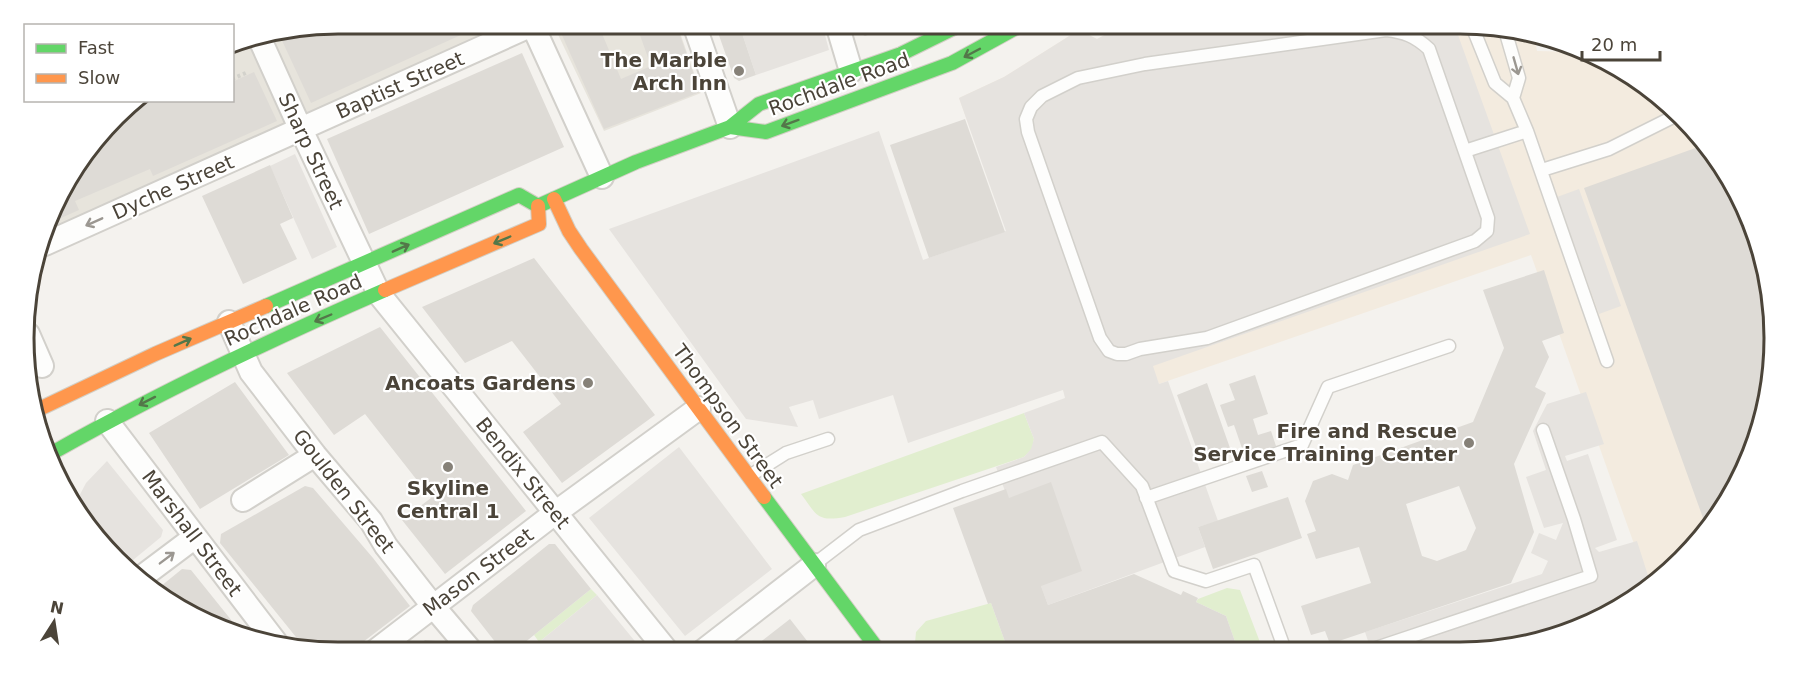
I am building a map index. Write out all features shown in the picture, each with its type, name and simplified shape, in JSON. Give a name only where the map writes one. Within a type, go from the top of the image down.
[{"type":"main road","name":"Rochdale Road","points":[[538,206],[602,177],[730,128],[759,104],[902,54],[942,34]]},
{"type":"main road","name":"Rochdale Road","points":[[730,128],[766,132],[952,63],[1005,34]]},
{"type":"main road","name":"Rochdale Road","points":[[43,408],[229,322],[519,195],[538,206]]},
{"type":"main road","name":"Thompson Street","points":[[554,199],[569,231],[581,249],[872,642]]},
{"type":"main road","name":"Rochdale Road","points":[[57,450],[102,424],[241,353],[538,224],[538,206]]},
{"type":"main road","points":[[72,460],[102,424]]},
{"type":"street","name":"Baptist Street","points":[[301,130],[510,34]]},
{"type":"street","points":[[537,34],[602,177]]},
{"type":"street","points":[[697,34],[730,128]]},
{"type":"street","points":[[840,34],[851,71]]},
{"type":"street","name":"Sharp Street","points":[[262,44],[379,294]]},
{"type":"street","name":"Dyche Street","points":[[51,242],[301,130]]},
{"type":"street","name":"Bendix Street","points":[[379,294],[660,642]]},
{"type":"street","name":"Goulden Street","points":[[229,322],[251,372],[371,521],[386,546],[464,642]]},
{"type":"street","points":[[35,349],[42,366]]},
{"type":"street","name":"Mason Street","points":[[387,642],[555,513],[699,408]]},
{"type":"street","name":"Marshall Street","points":[[102,424],[195,537],[269,633]]},
{"type":"street","points":[[243,500],[315,454]]},
{"type":"street","points":[[147,573],[195,537]]},
{"type":"street","points":[[714,642],[814,565]]},
{"type":"lane","points":[[1358,34],[1145,64],[1078,78],[1042,96],[1031,107],[1026,119],[1028,132],[1100,338],[1110,351],[1116,354],[1126,354],[1207,338],[1475,241],[1487,231],[1488,218],[1430,49],[1408,34]]},
{"type":"lane","points":[[1475,35],[1495,84],[1513,98],[1527,131],[1607,361]]},
{"type":"lane","points":[[1507,38],[1519,78],[1513,98]]},
{"type":"lane","points":[[1542,170],[1609,149],[1670,119]]},
{"type":"lane","points":[[1465,151],[1527,131]]},
{"type":"lane","points":[[1146,498],[1302,445],[1328,387],[1449,346]]},
{"type":"lane","points":[[1394,642],[1591,576],[1543,430]]},
{"type":"lane","points":[[749,477],[786,453],[828,439]]},
{"type":"lane","points":[[814,565],[859,530],[1102,442],[1142,486],[1174,571],[1206,581],[1254,565],[1282,642]]},
{"type":"path","points":[[234,78],[250,72]]},
{"type":"shaded area","points":[[515,34],[54,232],[75,186],[97,153],[123,123],[147,102],[234,102],[234,53],[279,40],[318,35]]},
{"type":"shaded area","points":[[558,34],[680,34],[701,93],[604,131]]},
{"type":"shaded area","points":[[742,34],[825,34],[829,50],[756,75]]},
{"type":"shaded area","points":[[1072,34],[1087,34],[1097,39],[1107,34],[1460,34],[1500,37],[1536,44],[1537,51],[1559,52],[1576,58],[1612,75],[1645,97],[1675,123],[1701,153],[1723,186],[1747,240],[1761,298],[1763,358],[1753,417],[1732,472],[1701,523],[1675,553],[1646,578],[1531,255],[1159,384],[1152,366],[1066,398],[959,98],[1004,77]]},
{"type":"shaded area","points":[[1072,34],[1087,34],[1097,39],[1107,34],[1458,34],[1530,234],[1153,366],[1159,384],[1168,381],[1218,521],[1198,527],[1205,547],[1048,605],[996,467],[1024,457],[1031,449],[1034,439],[1024,413],[1065,398],[1063,390],[908,443],[893,395],[819,419],[813,400],[789,407],[798,427],[746,419],[609,229],[879,131],[923,260],[1006,231],[959,98],[1004,77]]},
{"type":"shaded area","points":[[295,154],[337,247],[312,259],[270,166]]},
{"type":"shaded area","points":[[1579,189],[1621,306],[1599,314],[1557,197]]},
{"type":"shaded area","points":[[1586,392],[1604,444],[1565,456],[1567,461],[1588,454],[1617,540],[1595,548],[1599,552],[1637,541],[1648,576],[1612,601],[1594,610],[1558,625],[1519,636],[1460,642],[1368,642],[1365,632],[1542,574],[1548,561],[1531,553],[1539,533],[1556,540],[1563,523],[1544,528],[1526,477],[1546,470],[1533,431],[1547,404]]},
{"type":"shaded area","points":[[679,447],[772,569],[685,636],[589,518]]},
{"type":"shaded area","points":[[107,461],[163,530],[161,537],[132,561],[97,523],[79,496],[86,483]]},
{"type":"shaded area","points":[[597,595],[636,642],[539,642]]},
{"type":"green space","points":[[1024,413],[1034,439],[1032,449],[1024,457],[845,517],[828,518],[818,515],[801,494]]},
{"type":"green space","points":[[1227,588],[1240,590],[1260,642],[1235,642],[1226,616],[1196,602],[1198,599]]},
{"type":"green space","points":[[591,589],[597,595],[539,642],[534,635]]},
{"type":"green space","points":[[991,603],[1005,642],[915,642],[916,632],[926,621]]},
{"type":"building","points":[[338,34],[463,34],[311,103],[282,40]]},
{"type":"building","points":[[561,34],[602,34],[621,79],[651,66],[640,34],[680,34],[700,92],[604,129]]},
{"type":"building","points":[[719,34],[742,34],[756,75],[739,81],[734,78]]},
{"type":"building","points":[[522,53],[564,147],[369,234],[327,139]]},
{"type":"building","points":[[254,72],[277,121],[153,176],[150,169],[75,201],[79,210],[59,219],[75,186],[97,153],[123,123],[147,102],[234,102],[234,81]]},
{"type":"building","points":[[965,119],[1005,232],[929,258],[890,145]]},
{"type":"building","points":[[1696,148],[1723,186],[1747,240],[1761,298],[1764,338],[1761,378],[1753,417],[1740,454],[1723,490],[1704,519],[1584,188]]},
{"type":"building","points":[[270,165],[293,218],[280,224],[297,259],[243,284],[202,196]]},
{"type":"building","name":"Ancoats Gardens","points":[[534,258],[655,415],[562,483],[523,432],[561,404],[512,341],[465,363],[422,307]]},
{"type":"building","name":"Fire and Rescue Service Training Center","points":[[1544,270],[1564,333],[1542,341],[1549,357],[1535,387],[1546,393],[1514,464],[1534,532],[1511,583],[1336,642],[1329,642],[1325,631],[1311,635],[1301,606],[1371,583],[1359,547],[1316,559],[1307,534],[1316,531],[1305,501],[1313,481],[1332,474],[1348,480],[1353,465],[1473,422],[1504,348],[1483,290]],"holes":[[[1459,486],[1476,528],[1466,550],[1437,561],[1422,556],[1406,504]]]},
{"type":"building","name":"Skyline Central 1","points":[[380,327],[526,511],[445,574],[402,520],[431,498],[365,414],[334,435],[287,373]]},
{"type":"building","points":[[1255,375],[1268,414],[1253,419],[1258,435],[1271,431],[1276,446],[1245,457],[1234,425],[1228,427],[1220,405],[1235,400],[1229,384]]},
{"type":"building","points":[[235,382],[289,455],[200,509],[149,433]]},
{"type":"building","points":[[1207,383],[1230,448],[1200,458],[1177,395]]},
{"type":"building","points":[[1262,471],[1268,487],[1252,492],[1246,476]]},
{"type":"building","points":[[1051,482],[1082,571],[1041,586],[1048,605],[1134,574],[1181,595],[1183,591],[1198,598],[1196,602],[1226,616],[1235,642],[1005,642],[991,603],[988,604],[953,508],[1006,489],[1009,498]]},
{"type":"building","points":[[305,486],[313,488],[373,558],[410,606],[363,642],[297,639],[220,543],[221,534]]},
{"type":"building","points":[[1288,497],[1302,538],[1213,569],[1198,527]]},
{"type":"building","points":[[549,544],[555,544],[591,589],[525,642],[495,642],[471,611],[473,605]]},
{"type":"building","points":[[182,569],[191,570],[232,621],[186,601],[162,585]]},
{"type":"building","points":[[790,619],[808,642],[761,642]]},
{"type":"traffic: fast","points":[[538,206],[636,162],[730,127],[759,104],[901,54],[942,34]]},
{"type":"traffic: fast","points":[[730,127],[766,132],[952,63],[1005,34]]},
{"type":"traffic: fast","points":[[266,306],[519,195],[538,206]]},
{"type":"traffic: fast","points":[[57,451],[217,367],[385,290]]},
{"type":"traffic: fast","points":[[764,497],[872,642]]},
{"type":"traffic: slow","points":[[554,199],[569,231],[581,249],[764,497]]},
{"type":"traffic: slow","points":[[385,290],[539,224],[538,206]]},
{"type":"traffic: slow","points":[[43,407],[155,354],[266,306]]},
{"type":"place","name":"The Marble Arch Inn","points":[[739,71]]},
{"type":"place","name":"Ancoats Gardens","points":[[588,383]]},
{"type":"place","name":"Fire and Rescue Service Training Center","points":[[1469,443]]},
{"type":"place","name":"Skyline Central 1","points":[[448,467]]}]
